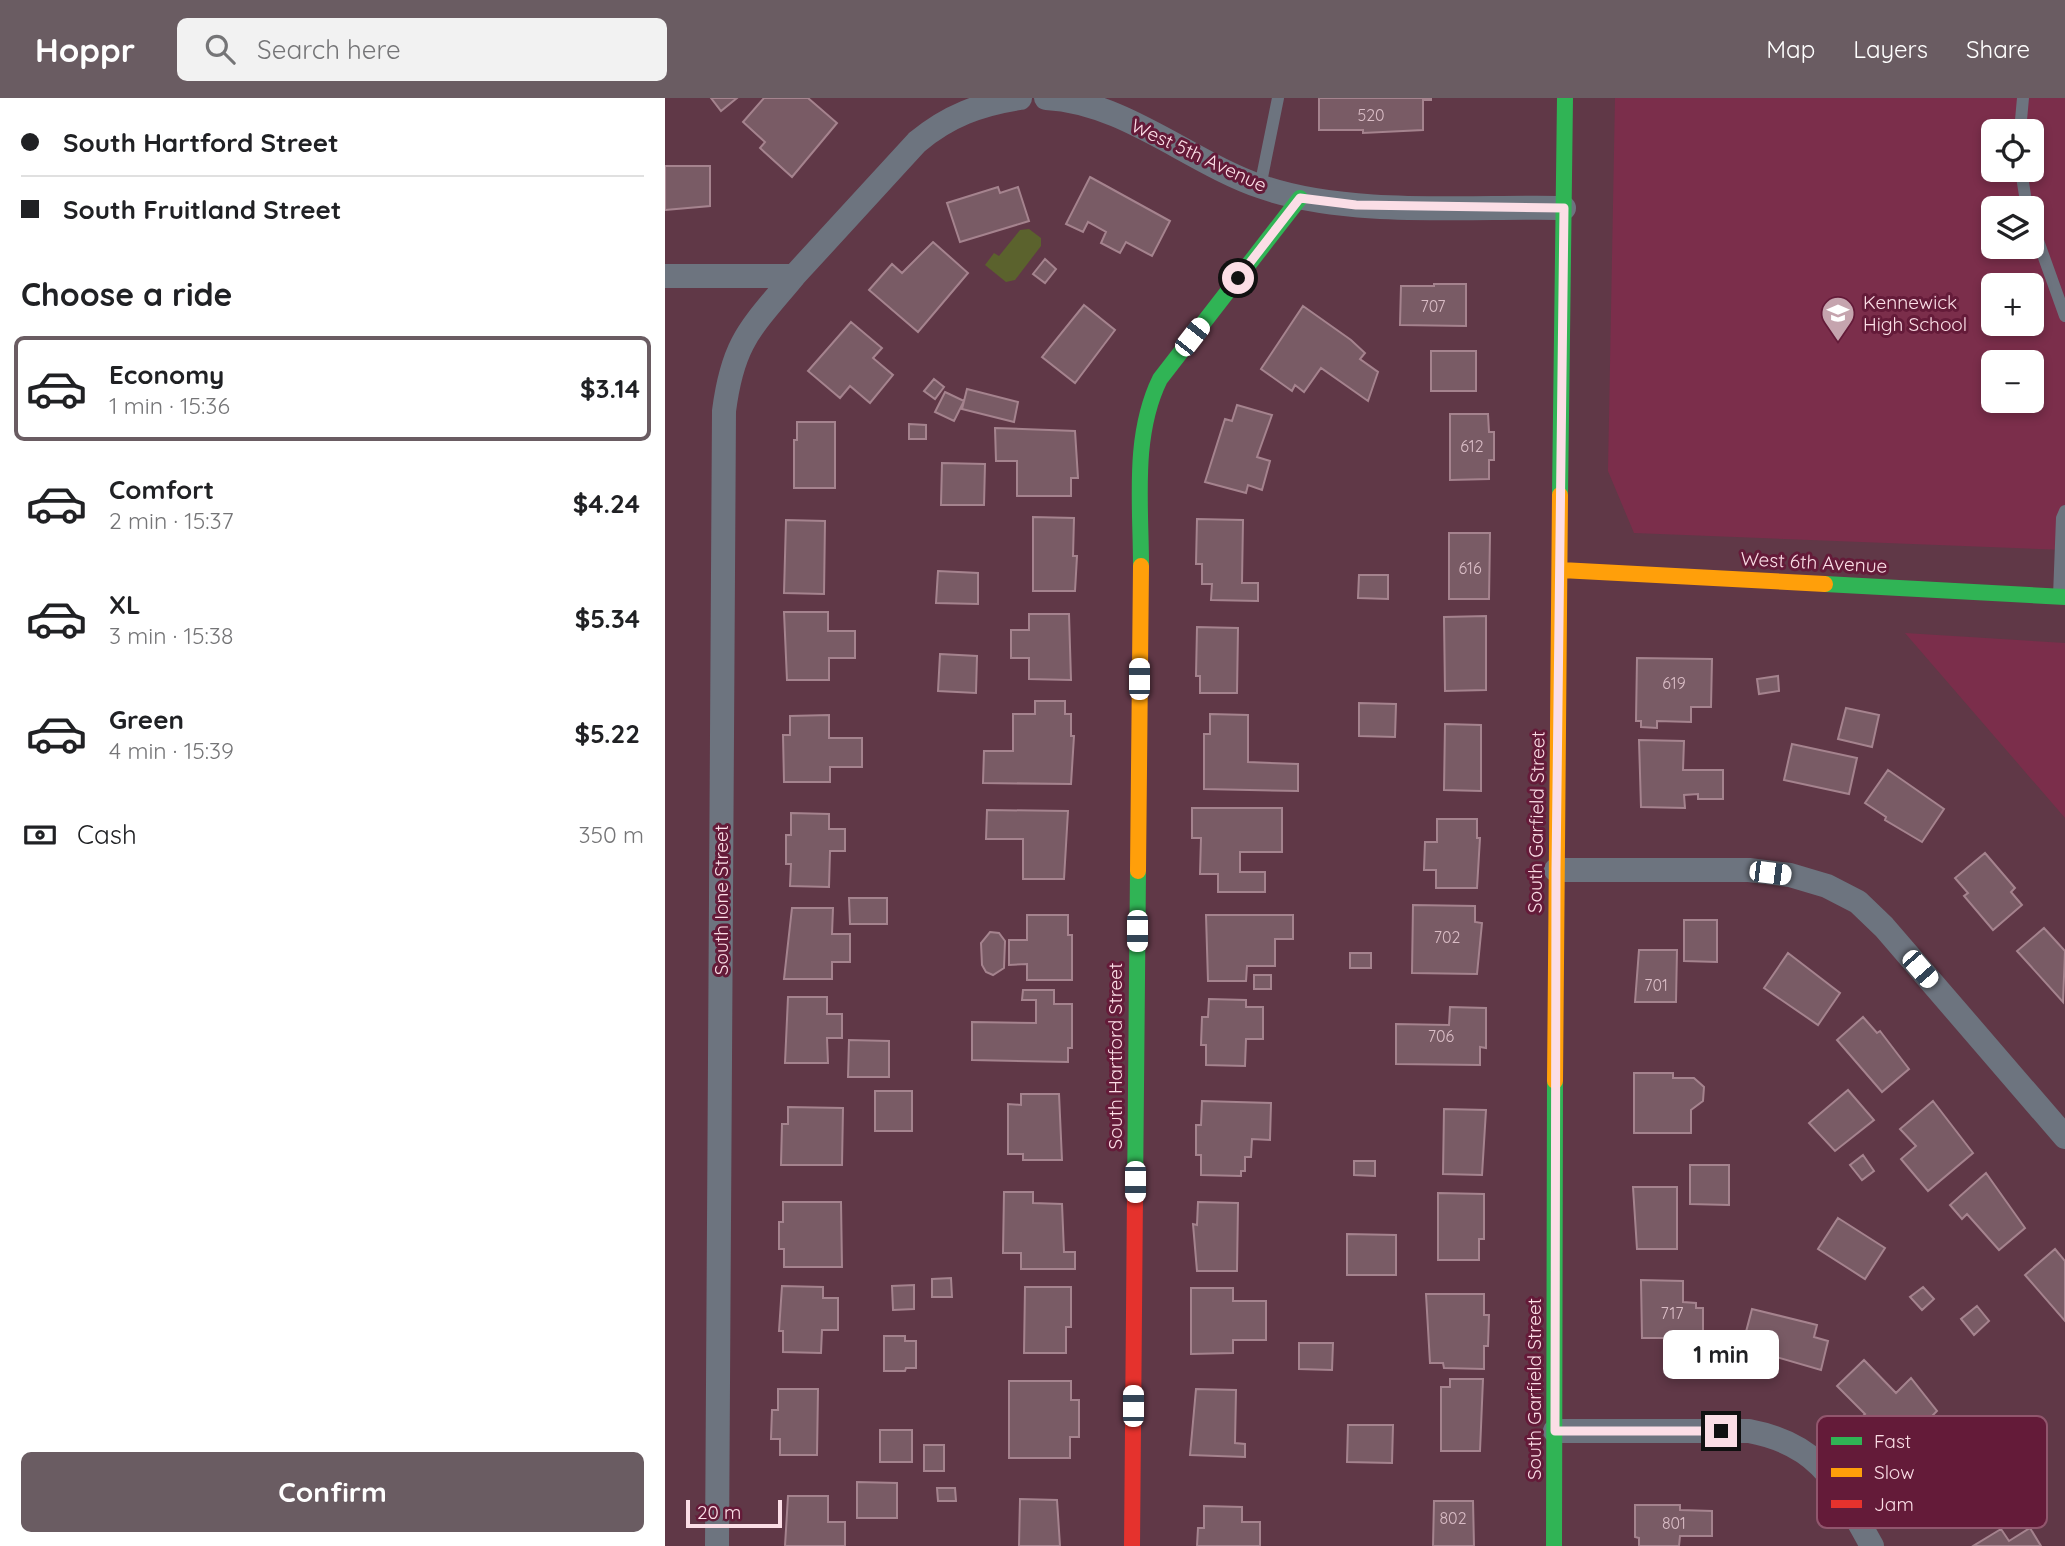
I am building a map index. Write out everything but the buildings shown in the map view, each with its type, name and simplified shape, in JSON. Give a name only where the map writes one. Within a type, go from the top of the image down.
[{"type":"street","points":[[665,276],[795,276],[917,142],[933,128],[958,114],[989,102],[1020,98]]},
{"type":"street","name":"West 5th Avenue","points":[[1046,98],[1070,101],[1118,116],[1261,187],[1300,198],[1356,205],[1564,208]]},
{"type":"street","name":"South Garfield Street","points":[[1554,1546],[1556,870],[1565,98]]},
{"type":"street","name":"South Hartford Street","points":[[1132,1546],[1142,429],[1148,403],[1160,379],[1300,198]]},
{"type":"street","name":"South Ione Street","points":[[717,1546],[725,411],[729,376],[738,348],[795,276]]},
{"type":"street","name":"West 6th Avenue","points":[[1561,570],[2062,597]]},
{"type":"street","points":[[1556,870],[1749,870],[1790,875],[1858,902],[1884,927],[2065,1138]]},
{"type":"street","points":[[1555,1431],[1749,1431],[1772,1436],[1817,1460]]},
{"type":"street","points":[[1862,1528],[1872,1546]]},
{"type":"lane","points":[[1261,187],[1277,98]]},
{"type":"lane","points":[[2021,119],[2023,98]]},
{"type":"lane","points":[[2044,257],[2065,316]]},
{"type":"lane","points":[[2062,597],[2062,518],[2065,511]]},
{"type":"shaded area","name":"Kennewick High School","points":[[1615,98],[2065,98],[2065,550],[1634,533],[1608,471]]},
{"type":"shaded area","points":[[1029,229],[1041,238],[1041,246],[1015,280],[1006,282],[985,265],[994,253],[999,256],[1020,230]]},
{"type":"shaded area","points":[[1905,633],[2065,643],[2065,818]]},
{"type":"traffic: fast","points":[[1560,495],[1565,98]]},
{"type":"traffic: fast","points":[[1141,566],[1142,447],[1151,401],[1160,379],[1300,198]]},
{"type":"traffic: fast","points":[[1825,584],[2065,597]]},
{"type":"traffic: fast","points":[[1135,1195],[1138,871]]},
{"type":"traffic: fast","points":[[1554,1546],[1555,1081]]},
{"type":"traffic: slow","points":[[1555,1081],[1560,495]]},
{"type":"traffic: slow","points":[[1138,871],[1141,566]]},
{"type":"traffic: slow","points":[[1561,570],[1825,584]]},
{"type":"traffic: jam","points":[[1132,1546],[1135,1195]]},
{"type":"place","name":"Kennewick High School","points":[[1838,343]]},
{"type":"route","points":[[1238,278],[1300,198],[1356,205],[1564,208],[1556,870],[1555,1431],[1721,1431]]}]
